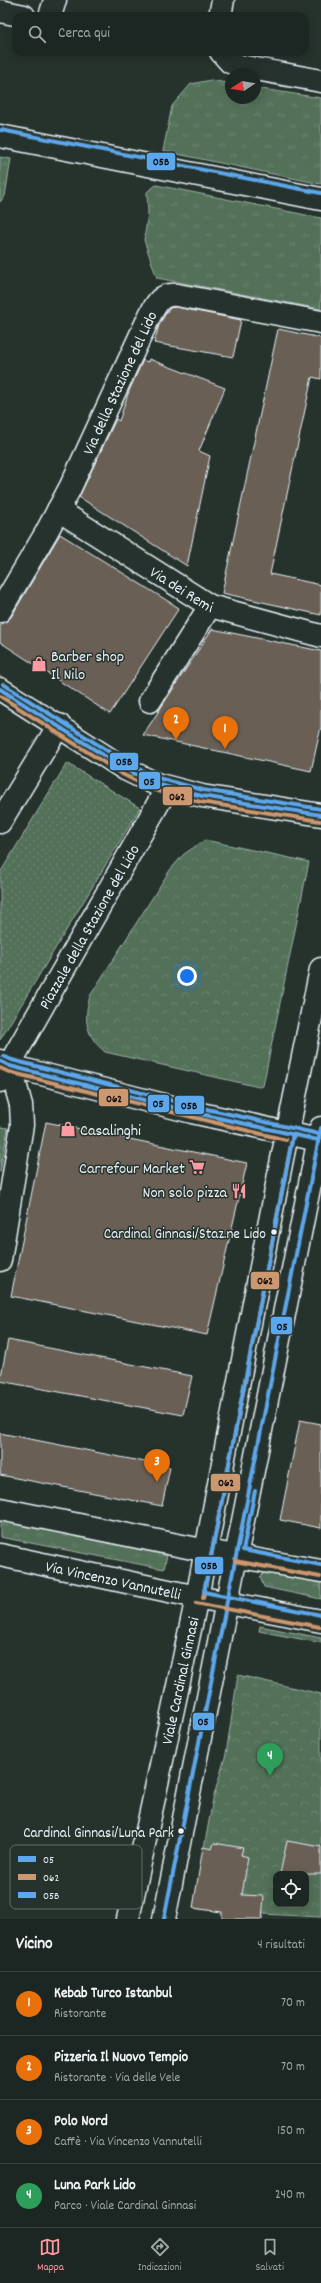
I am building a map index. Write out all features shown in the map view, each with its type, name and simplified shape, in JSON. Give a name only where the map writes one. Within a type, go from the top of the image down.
[{"type":"street","points":[[51,12],[55,0]]},
{"type":"street","points":[[221,12],[223,0]]},
{"type":"street","points":[[0,11],[12,14]]},
{"type":"street","points":[[225,56],[230,62],[240,66],[321,81]]},
{"type":"street","points":[[0,136],[321,199]]},
{"type":"street","name":"Via della Stazione del Lido","points":[[0,611],[58,510],[90,448],[150,315],[162,297],[177,295],[321,322]]},
{"type":"street","name":"Via dei Remi","points":[[58,510],[210,606],[321,636]]},
{"type":"street","points":[[150,701],[210,606]]},
{"type":"street","points":[[3,696],[59,725],[125,769],[167,788],[202,796],[321,815]]},
{"type":"street","points":[[0,822],[59,725]]},
{"type":"street","name":"Piazzale della Stazione del Lido","points":[[3,1070],[167,788]]},
{"type":"street","name":"Viale Cardinal Ginnasi","points":[[142,1854],[197,1597],[287,1134],[320,979]]},
{"type":"street","points":[[3,1070],[287,1134]]},
{"type":"street","points":[[0,1260],[22,1125],[20,1097],[3,1070]]},
{"type":"street","name":"Viale Cardinal Ginnasi","points":[[164,1919],[320,1134],[287,1134]]},
{"type":"street","points":[[263,1259],[294,1263]]},
{"type":"street","points":[[241,1370],[272,1377]]},
{"type":"street","points":[[0,1509],[206,1551],[321,1571]]},
{"type":"street","name":"Via Vincenzo Vannutelli","points":[[0,1555],[197,1597],[321,1621]]},
{"type":"street","name":"Viale Cardinal Ginnasi","points":[[128,1919],[130,1909]]},
{"type":"green space","points":[[211,80],[225,83],[225,104],[261,104],[261,89],[321,98],[321,184],[163,151],[172,106],[191,84]]},
{"type":"green space","points":[[0,157],[11,159],[5,196],[0,202]]},
{"type":"green space","points":[[156,185],[321,218],[321,309],[157,278],[144,240],[148,213],[147,192]]},
{"type":"green space","points":[[67,763],[140,808],[0,1040],[0,873]]},
{"type":"green space","points":[[205,840],[309,862],[263,1086],[259,1087],[105,1052],[94,1040],[88,1027],[87,1013],[90,996],[170,870],[184,854]]},
{"type":"green space","points":[[0,1127],[8,1128],[0,1172]]},
{"type":"green space","points":[[0,1519],[164,1553],[167,1555],[164,1569],[0,1537]]},
{"type":"green space","points":[[266,1571],[321,1582],[321,1599],[264,1587],[260,1577]]},
{"type":"green space","points":[[260,1626],[321,1638],[321,1643],[259,1631]]},
{"type":"green space","points":[[238,1675],[321,1694],[321,1917],[222,1912],[193,1908],[213,1799],[226,1754]]},
{"type":"building","points":[[176,307],[241,320],[233,357],[154,343],[159,325],[166,313],[170,308]]},
{"type":"building","points":[[278,329],[321,338],[321,379],[312,377],[270,574],[321,585],[321,615],[222,593]]},
{"type":"building","points":[[149,359],[225,388],[199,451],[210,456],[187,566],[79,497],[116,419],[119,421],[129,391],[143,360],[148,362]]},
{"type":"building","points":[[60,534],[179,608],[110,714],[0,642],[0,625],[11,617]]},
{"type":"building","points":[[212,629],[321,651],[321,727],[311,771],[143,735]]},
{"type":"building","points":[[46,1122],[247,1163],[207,1335],[11,1296]]},
{"type":"building","points":[[8,1340],[192,1376],[183,1415],[0,1381]]},
{"type":"building","points":[[300,1420],[321,1424],[321,1528],[280,1520]]},
{"type":"building","points":[[0,1433],[170,1467],[162,1506],[0,1475]]},
{"type":"building","points":[[287,1841],[321,1847],[321,1874],[309,1874],[309,1871],[281,1871]]},
{"type":"building","points":[[214,1843],[243,1848],[241,1855],[248,1857],[242,1895],[264,1896],[262,1919],[222,1919],[222,1912],[193,1908],[203,1847],[212,1849]]},
{"type":"transit line","name":"05B","points":[[1,130],[321,193]]},
{"type":"transit line","name":"05B","points":[[3,684],[128,764],[158,778],[203,790],[321,809]]},
{"type":"transit line","name":"05","points":[[0,689],[125,769],[156,784],[202,796],[321,815]]},
{"type":"transit line","name":"062","points":[[0,696],[122,774],[154,790],[201,802],[320,821]]},
{"type":"transit line","name":"05B","points":[[3,1056],[12,1060],[193,1106],[319,1134]]},
{"type":"transit line","name":"05","points":[[0,1061],[10,1066],[192,1112],[318,1140]]},
{"type":"transit line","name":"062","points":[[0,1068],[9,1072],[286,1140]]},
{"type":"transit line","name":"05","points":[[164,1919],[321,1128]]},
{"type":"transit line","name":"062","points":[[203,1598],[293,1135]]},
{"type":"transit line","name":"05B","points":[[293,1135],[204,1592],[321,1615]]},
{"type":"transit line","name":"05B","points":[[255,1491],[243,1550],[321,1565]]},
{"type":"transit line","name":"062","points":[[235,1561],[320,1577]]},
{"type":"transit line","name":"062","points":[[196,1603],[320,1627]]},
{"type":"place","name":"Barber shop Il Nilo","points":[[39,664]]},
{"type":"place","name":"Pizzeria Il Nuovo Tempio","points":[[176,740]]},
{"type":"place","name":"Kebab Turco Istanbul","points":[[225,749]]},
{"type":"place","name":"Casalinghi","points":[[68,1129]]},
{"type":"place","name":"Carrefour Market","points":[[197,1167]]},
{"type":"place","name":"Non solo pizza","points":[[239,1191]]},
{"type":"place","name":"Cardinal Ginnasi/Staz.ne Lido","points":[[274,1232]]},
{"type":"place","name":"Polo Nord","points":[[157,1482]]},
{"type":"place","name":"Luna Park Lido","points":[[270,1776]]},
{"type":"place","name":"Cardinal Ginnasi/Luna Park","points":[[181,1831]]}]
